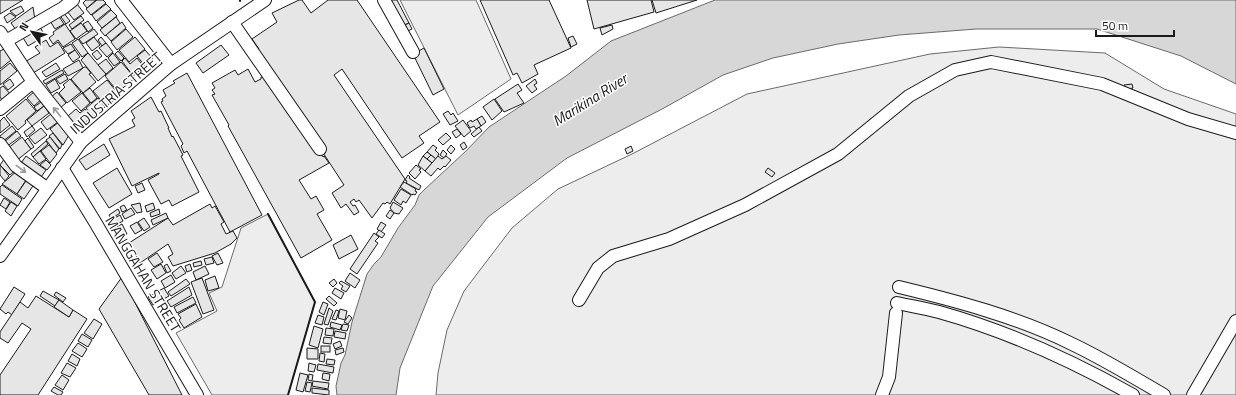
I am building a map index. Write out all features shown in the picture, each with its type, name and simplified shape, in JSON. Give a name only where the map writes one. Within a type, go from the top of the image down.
[{"type":"street","points":[[73,0],[63,8],[3,36],[33,82],[81,142]]},
{"type":"street","points":[[121,0],[171,64]]},
{"type":"street","points":[[384,0],[413,52]]},
{"type":"street","name":"INDUSTRIA STREET","points":[[0,256],[81,142],[171,64],[262,1]]},
{"type":"street","points":[[232,22],[320,150]]},
{"type":"street","points":[[579,300],[598,268],[613,256],[669,239],[745,205],[838,154],[909,96],[955,70],[991,62],[1102,84],[1188,119],[1236,133]]},
{"type":"street","points":[[0,109],[33,82]]},
{"type":"street","points":[[0,144],[16,166],[48,189]]},
{"type":"street","name":"MANGGAHAN STREET","points":[[62,168],[197,395]]},
{"type":"street","points":[[899,287],[954,300],[1024,324],[1070,342],[1164,395]]},
{"type":"street","points":[[882,395],[889,377],[897,308],[938,312],[1008,335],[1092,372],[1133,395]]},
{"type":"street","points":[[1193,395],[1236,321]]},
{"type":"shaded area","points":[[400,0],[476,0],[511,79],[458,115]]},
{"type":"shaded area","points":[[999,47],[1105,53],[1164,89],[1236,114],[1236,395],[436,395],[438,373],[447,330],[464,291],[512,228],[558,189],[632,154],[747,94],[930,54]]},
{"type":"shaded area","points":[[268,214],[315,302],[288,395],[212,395],[176,333],[217,311],[209,293],[222,287],[241,228]]},
{"type":"water","name":"Marikina River","points":[[715,0],[1236,0],[1236,84],[1181,56],[1097,29],[976,29],[899,35],[838,44],[773,58],[723,75],[664,108],[567,158],[488,217],[433,286],[400,368],[396,395],[337,395],[336,386],[341,363],[345,355],[352,322],[367,274],[381,257],[398,228],[415,205],[419,195],[489,127],[566,76],[611,41]]},
{"type":"building","points":[[0,0],[23,0],[0,14]]},
{"type":"building","points":[[86,0],[96,0],[87,8],[83,3]]},
{"type":"building","points":[[97,0],[103,0],[106,3],[91,15],[86,9]]},
{"type":"building","points":[[302,0],[311,13],[328,0],[357,0],[440,122],[419,136],[424,143],[402,158],[342,69],[334,75],[405,179],[390,204],[387,202],[385,204],[383,203],[372,218],[359,200],[356,202],[354,199],[350,202],[353,206],[355,205],[359,212],[354,215],[346,204],[341,208],[332,193],[344,185],[256,50],[259,49],[252,39],[277,22],[272,13]]},
{"type":"building","points":[[391,0],[397,0],[409,23],[404,25]]},
{"type":"building","points":[[480,0],[549,0],[571,48],[534,65],[538,74],[522,83],[517,73],[513,75]]},
{"type":"building","points":[[587,0],[651,0],[654,12],[594,29]]},
{"type":"building","points":[[652,0],[697,0],[656,13]]},
{"type":"building","points":[[77,4],[84,13],[74,20],[67,11]]},
{"type":"building","points":[[106,4],[111,9],[96,21],[92,15]]},
{"type":"building","points":[[21,6],[24,11],[16,16],[10,11]]},
{"type":"building","points":[[33,7],[35,20],[18,33],[11,23]]},
{"type":"building","points":[[111,10],[117,16],[102,28],[97,22]]},
{"type":"building","points":[[63,12],[70,21],[66,24],[59,14]]},
{"type":"building","points":[[10,13],[16,17],[7,23],[4,17]]},
{"type":"building","points":[[58,15],[64,24],[55,29],[50,21]]},
{"type":"building","points":[[81,16],[84,20],[72,29],[69,25]]},
{"type":"building","points":[[116,17],[120,23],[105,36],[100,30]]},
{"type":"building","points":[[88,21],[93,28],[88,32],[83,24]]},
{"type":"building","points":[[122,22],[126,28],[111,41],[106,35]]},
{"type":"building","points":[[81,23],[87,31],[76,39],[70,31]]},
{"type":"building","points":[[409,23],[412,29],[408,31],[405,25]]},
{"type":"building","points":[[65,24],[75,39],[63,47],[58,40],[53,44],[49,38],[54,34],[53,32]]},
{"type":"building","points":[[39,25],[45,36],[28,46],[22,36]]},
{"type":"building","points":[[612,25],[613,29],[602,35],[600,28]]},
{"type":"building","points":[[94,29],[98,34],[83,44],[79,39]]},
{"type":"building","points":[[126,29],[133,37],[117,50],[111,42]]},
{"type":"building","points":[[573,36],[577,44],[571,47],[568,38]]},
{"type":"building","points":[[94,37],[100,45],[92,51],[86,43]]},
{"type":"building","points":[[101,37],[106,43],[102,46],[98,40]]},
{"type":"building","points":[[135,37],[145,49],[129,62],[119,50]]},
{"type":"building","points":[[78,39],[88,53],[82,57],[72,43]]},
{"type":"building","points":[[46,40],[50,47],[58,42],[65,53],[30,75],[23,63],[40,53],[35,47]]},
{"type":"building","points":[[106,43],[113,52],[107,57],[99,48]]},
{"type":"building","points":[[71,44],[75,50],[68,54],[63,48]]},
{"type":"building","points":[[221,45],[229,55],[203,73],[196,63]]},
{"type":"building","points":[[424,48],[444,89],[433,95],[413,54]]},
{"type":"building","points":[[4,49],[11,60],[0,69],[0,51]]},
{"type":"building","points":[[75,50],[80,57],[73,62],[68,55]]},
{"type":"building","points":[[97,50],[102,56],[97,60],[92,54]]},
{"type":"building","points":[[145,50],[153,59],[145,66],[137,56]]},
{"type":"building","points":[[118,51],[124,58],[121,61],[115,54]]},
{"type":"building","points":[[88,53],[106,74],[98,81],[81,60]]},
{"type":"building","points":[[113,53],[120,62],[114,66],[108,58]]},
{"type":"building","points":[[125,58],[130,64],[137,58],[144,67],[133,76],[122,61]]},
{"type":"building","points":[[106,59],[113,68],[106,74],[98,65]]},
{"type":"building","points":[[79,60],[83,68],[68,76],[63,69]]},
{"type":"building","points":[[121,62],[135,78],[118,92],[105,76]]},
{"type":"building","points":[[10,63],[17,71],[0,85],[0,71]]},
{"type":"building","points":[[56,63],[60,69],[46,77],[42,72]]},
{"type":"building","points":[[84,67],[86,67],[91,73],[89,74],[96,82],[83,93],[71,79]]},
{"type":"building","points":[[248,69],[255,82],[267,74],[323,157],[324,156],[329,163],[299,180],[311,199],[316,196],[324,210],[317,214],[332,240],[301,258],[212,95],[215,94],[212,90],[215,88],[212,83],[235,70],[238,75]]},
{"type":"building","points":[[62,70],[64,73],[45,84],[43,81]]},
{"type":"building","points":[[187,73],[262,215],[230,232],[187,151],[184,153],[181,146],[183,144],[161,102],[166,96],[163,90],[175,83],[173,81]]},
{"type":"building","points":[[65,74],[68,79],[60,84],[56,79]]},
{"type":"building","points":[[10,79],[14,85],[8,90],[3,84]]},
{"type":"building","points":[[55,79],[60,88],[51,93],[46,85]]},
{"type":"building","points":[[70,79],[81,92],[67,103],[59,93],[65,87],[63,85]]},
{"type":"building","points":[[535,79],[537,83],[534,85],[537,89],[532,93],[526,86]]},
{"type":"building","points":[[107,80],[120,96],[106,106],[93,91]]},
{"type":"building","points":[[518,84],[522,90],[517,93],[524,103],[504,112],[495,99]]},
{"type":"building","points":[[1132,84],[1133,88],[1124,90],[1124,85]]},
{"type":"building","points":[[3,86],[13,97],[5,104],[0,97],[0,88]]},
{"type":"building","points":[[90,88],[97,98],[91,103],[83,93]]},
{"type":"building","points":[[35,91],[42,99],[34,106],[27,98]]},
{"type":"building","points":[[57,92],[66,103],[59,109],[50,98]]},
{"type":"building","points":[[82,93],[90,103],[81,111],[72,101]]},
{"type":"building","points":[[151,97],[159,112],[161,111],[172,137],[173,136],[183,155],[181,156],[199,192],[172,206],[169,200],[161,204],[148,180],[159,173],[132,186],[109,139],[135,126],[132,120],[135,118],[131,111]]},
{"type":"building","points":[[98,98],[105,107],[93,117],[86,108]]},
{"type":"building","points":[[26,99],[36,111],[18,130],[6,116]]},
{"type":"building","points":[[494,99],[502,111],[492,120],[483,107]]},
{"type":"building","points":[[41,102],[44,106],[37,111],[34,107]]},
{"type":"building","points":[[44,106],[49,113],[32,126],[27,120]]},
{"type":"building","points":[[76,109],[80,113],[85,109],[92,117],[78,128],[68,116]]},
{"type":"building","points":[[448,111],[451,115],[453,113],[458,121],[450,125],[443,114]]},
{"type":"building","points":[[51,114],[58,122],[47,130],[41,122]]},
{"type":"building","points":[[482,116],[486,122],[481,126],[477,119]]},
{"type":"building","points":[[4,117],[10,125],[0,133],[0,121]]},
{"type":"building","points":[[477,119],[481,126],[476,129],[474,126],[470,128],[467,123],[471,120],[472,122]]},
{"type":"building","points":[[463,120],[471,131],[464,137],[455,126]]},
{"type":"building","points":[[59,122],[69,135],[63,145],[50,129]]},
{"type":"building","points":[[12,126],[16,131],[2,142],[0,136]]},
{"type":"building","points":[[32,126],[35,130],[27,137],[24,132]]},
{"type":"building","points":[[479,127],[482,131],[474,137],[471,134]]},
{"type":"building","points":[[41,128],[47,135],[35,144],[29,137]]},
{"type":"building","points":[[457,129],[461,134],[456,138],[452,132]]},
{"type":"building","points":[[17,131],[21,136],[6,147],[3,143]]},
{"type":"building","points":[[53,133],[62,145],[60,149],[49,136]]},
{"type":"building","points":[[446,133],[451,138],[443,145],[438,140]]},
{"type":"building","points":[[22,137],[31,149],[16,161],[7,149]]},
{"type":"building","points":[[50,137],[59,149],[56,153],[46,140]]},
{"type":"building","points":[[28,138],[34,147],[31,149],[25,141]]},
{"type":"building","points":[[46,141],[48,144],[33,157],[31,154]]},
{"type":"building","points":[[464,142],[467,147],[463,150],[460,145]]},
{"type":"building","points":[[104,144],[110,155],[86,170],[79,160]]},
{"type":"building","points":[[49,145],[57,154],[50,163],[41,151]]},
{"type":"building","points":[[433,145],[437,148],[435,150],[439,154],[436,159],[427,152]]},
{"type":"building","points":[[451,145],[455,149],[451,154],[447,150]]},
{"type":"building","points":[[631,146],[633,151],[627,154],[625,149]]},
{"type":"building","points":[[443,150],[447,154],[444,158],[440,155]]},
{"type":"building","points":[[40,151],[46,159],[39,164],[33,157]]},
{"type":"building","points":[[427,152],[431,155],[427,159],[423,156]]},
{"type":"building","points":[[431,155],[436,159],[432,163],[427,159]]},
{"type":"building","points":[[26,156],[46,170],[39,180],[19,166]]},
{"type":"building","points":[[423,156],[432,163],[425,171],[418,165]]},
{"type":"building","points":[[438,156],[442,159],[446,156],[451,160],[445,167],[444,166],[440,170],[438,168],[431,176],[425,171]]},
{"type":"building","points":[[5,158],[16,170],[10,175],[0,165]]},
{"type":"building","points":[[46,160],[51,165],[47,170],[40,165]]},
{"type":"building","points":[[0,165],[9,176],[5,181],[0,175]]},
{"type":"building","points":[[416,165],[421,169],[419,170],[421,172],[415,179],[409,173]]},
{"type":"building","points":[[117,168],[132,194],[109,208],[93,183]]},
{"type":"building","points":[[768,168],[775,173],[772,177],[765,172]]},
{"type":"building","points":[[18,170],[28,177],[17,194],[2,184]]},
{"type":"building","points":[[408,175],[410,177],[409,178],[421,186],[419,190],[406,183],[407,181],[405,180]]},
{"type":"building","points":[[28,178],[35,183],[24,199],[17,194]]},
{"type":"building","points":[[404,182],[416,189],[415,191],[417,192],[415,195],[412,195],[400,187]]},
{"type":"building","points":[[142,183],[145,190],[138,193],[135,186]]},
{"type":"building","points":[[2,185],[22,199],[18,206],[0,194],[0,187]]},
{"type":"building","points":[[401,189],[411,195],[406,203],[403,201],[401,205],[394,200]]},
{"type":"building","points":[[4,198],[10,202],[6,209],[0,205]]},
{"type":"building","points":[[11,202],[17,206],[11,216],[5,211]]},
{"type":"building","points":[[393,202],[403,208],[399,214],[394,213],[390,208]]},
{"type":"building","points":[[140,203],[142,212],[137,213],[131,205]]},
{"type":"building","points":[[153,203],[155,209],[147,212],[145,206]]},
{"type":"building","points":[[210,204],[212,208],[215,206],[224,222],[221,224],[226,234],[233,231],[237,238],[231,244],[215,253],[173,266],[168,257],[173,254],[168,244],[140,263],[129,243],[168,218],[173,225]]},
{"type":"building","points":[[124,205],[127,210],[122,212],[120,207]]},
{"type":"building","points":[[131,208],[135,214],[125,219],[122,214]]},
{"type":"building","points":[[118,209],[120,213],[111,219],[109,215]]},
{"type":"building","points":[[159,209],[160,214],[151,217],[150,213]]},
{"type":"building","points":[[390,210],[394,213],[390,219],[386,216]]},
{"type":"building","points":[[166,213],[168,218],[153,225],[151,220]]},
{"type":"building","points":[[120,215],[123,221],[114,226],[111,220]]},
{"type":"building","points":[[144,218],[150,227],[144,231],[138,222]]},
{"type":"building","points":[[137,222],[142,230],[135,234],[130,226]]},
{"type":"building","points":[[381,222],[386,225],[381,232],[377,229]]},
{"type":"building","points":[[122,224],[127,234],[118,239],[113,229]]},
{"type":"building","points":[[379,230],[385,234],[382,238],[376,234]]},
{"type":"building","points":[[374,233],[379,237],[375,241],[378,243],[357,274],[350,269]]},
{"type":"building","points":[[351,235],[358,249],[339,259],[333,245]]},
{"type":"building","points":[[157,253],[163,262],[154,267],[148,259]]},
{"type":"building","points":[[218,253],[223,263],[217,265],[212,256]]},
{"type":"building","points":[[212,257],[214,263],[206,265],[204,259]]},
{"type":"building","points":[[201,261],[202,265],[194,267],[193,263]]},
{"type":"building","points":[[161,264],[166,273],[157,279],[151,270]]},
{"type":"building","points":[[167,264],[171,271],[167,273],[164,266]]},
{"type":"building","points":[[190,264],[192,270],[187,272],[185,266]]},
{"type":"building","points":[[181,266],[186,273],[176,279],[172,273]]},
{"type":"building","points":[[205,266],[209,274],[196,280],[193,272]]},
{"type":"building","points":[[350,273],[360,280],[355,288],[345,281]]},
{"type":"building","points":[[171,275],[175,282],[165,288],[161,281]]},
{"type":"building","points":[[215,276],[219,288],[208,291],[205,280]]},
{"type":"building","points":[[122,277],[182,395],[149,395],[99,309]]},
{"type":"building","points":[[202,278],[214,310],[203,314],[191,282]]},
{"type":"building","points":[[186,279],[190,284],[171,296],[168,292]]},
{"type":"building","points":[[334,279],[337,283],[333,287],[329,283]]},
{"type":"building","points":[[341,281],[350,286],[346,292],[341,289],[343,286],[339,283]]},
{"type":"building","points":[[14,287],[25,294],[12,315],[8,312],[6,314],[0,309]]},
{"type":"building","points":[[189,287],[192,295],[171,307],[167,301]]},
{"type":"building","points":[[164,288],[169,296],[153,305],[148,297]]},
{"type":"building","points":[[335,288],[344,293],[341,299],[332,293]]},
{"type":"building","points":[[43,291],[59,300],[55,306],[40,296]]},
{"type":"building","points":[[56,292],[66,298],[63,302],[54,295]]},
{"type":"building","points":[[36,296],[69,317],[73,310],[87,319],[38,395],[0,395],[0,375],[31,329],[22,323],[8,343],[0,338],[0,332],[20,302],[28,308]]},
{"type":"building","points":[[329,296],[337,303],[334,306],[326,299]]},
{"type":"building","points":[[193,297],[196,303],[177,313],[174,307]]},
{"type":"building","points":[[59,300],[73,310],[69,317],[54,307]]},
{"type":"building","points":[[323,302],[328,304],[324,315],[319,312]]},
{"type":"building","points":[[196,304],[202,317],[184,328],[179,320],[181,318],[178,314]]},
{"type":"building","points":[[329,308],[333,311],[328,325],[324,324]]},
{"type":"building","points":[[340,309],[347,311],[345,320],[338,318]]},
{"type":"building","points":[[336,310],[339,311],[336,320],[332,319]]},
{"type":"building","points":[[318,315],[324,317],[322,325],[315,323]]},
{"type":"building","points":[[349,315],[352,318],[348,324],[344,322]]},
{"type":"building","points":[[94,319],[102,324],[93,339],[84,333]]},
{"type":"building","points":[[331,322],[342,325],[340,330],[330,327]]},
{"type":"building","points":[[343,324],[349,325],[347,331],[341,330]]},
{"type":"building","points":[[314,326],[323,329],[318,348],[309,345]]},
{"type":"building","points":[[326,328],[334,329],[333,336],[325,335]]},
{"type":"building","points":[[335,331],[346,333],[345,339],[334,337]]},
{"type":"building","points":[[82,334],[92,340],[88,347],[78,341]]},
{"type":"building","points":[[324,337],[332,338],[331,344],[323,343]]},
{"type":"building","points":[[340,341],[342,346],[335,349],[333,344]]},
{"type":"building","points":[[78,343],[87,349],[82,357],[72,351]]},
{"type":"building","points":[[321,346],[330,346],[330,352],[321,352]]},
{"type":"building","points":[[307,348],[318,349],[318,359],[307,359]]},
{"type":"building","points":[[343,348],[344,352],[336,355],[335,350]]},
{"type":"building","points":[[320,353],[325,354],[324,362],[319,361]]},
{"type":"building","points":[[72,354],[80,359],[77,366],[68,361]]},
{"type":"building","points":[[327,359],[335,360],[334,365],[326,364]]},
{"type":"building","points":[[67,363],[76,368],[70,377],[61,373]]},
{"type":"building","points":[[309,363],[316,365],[314,372],[308,371]]},
{"type":"building","points":[[318,364],[334,367],[333,373],[317,370]]},
{"type":"building","points":[[300,373],[308,375],[303,392],[296,390]]},
{"type":"building","points":[[323,373],[330,374],[329,381],[322,379]]},
{"type":"building","points":[[309,374],[313,375],[312,381],[308,380]]},
{"type":"building","points":[[62,375],[69,380],[63,390],[55,385]]},
{"type":"building","points":[[313,381],[329,383],[328,389],[312,386]]},
{"type":"building","points":[[307,382],[312,383],[310,392],[305,391]]},
{"type":"building","points":[[54,387],[63,392],[61,395],[51,391]]},
{"type":"building","points":[[312,388],[329,390],[329,395],[312,393]]},
{"type":"wall","points":[[268,214],[315,302],[288,395]]}]
